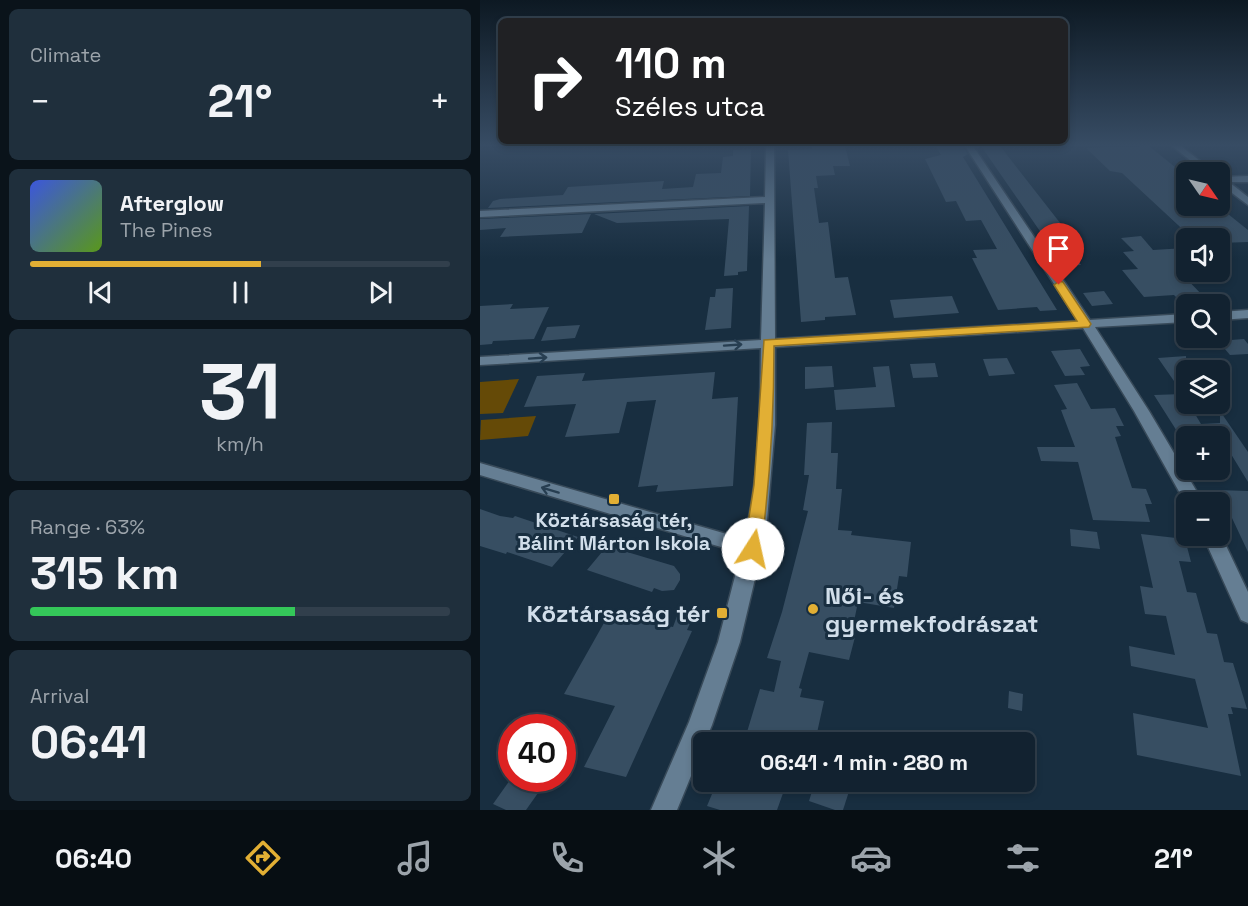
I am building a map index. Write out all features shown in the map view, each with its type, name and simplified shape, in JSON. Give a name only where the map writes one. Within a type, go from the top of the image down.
[{"type":"street","points":[[664,810],[700,725],[729,642],[753,549],[767,425],[769,184]]},
{"type":"street","points":[[994,184],[1085,324],[1189,492]]},
{"type":"street","points":[[1230,188],[1248,202]]},
{"type":"street","points":[[480,214],[769,200]]},
{"type":"street","points":[[1230,315],[1248,314]]},
{"type":"street","points":[[480,361],[1176,319]]},
{"type":"street","points":[[480,469],[753,549]]},
{"type":"street","points":[[1217,546],[1248,614]]},
{"type":"shaded area","points":[[519,379],[503,413],[480,414],[480,382]]},
{"type":"shaded area","points":[[536,416],[528,436],[480,440],[481,420]]},
{"type":"building","points":[[663,184],[662,189],[693,187],[694,184],[750,184],[750,196],[488,208],[493,201],[500,199],[563,195],[568,187]]},
{"type":"building","points":[[791,184],[817,184],[818,188],[814,188],[819,223],[828,222],[835,278],[848,277],[856,315],[825,317],[825,320],[801,322]]},
{"type":"building","points":[[937,184],[979,184],[1057,310],[1040,311],[1037,307],[998,310],[972,258],[977,258],[973,250],[997,249],[981,220],[966,221],[956,201],[946,202]]},
{"type":"building","points":[[1007,184],[1030,184],[1082,251],[1071,252],[1081,265],[1064,266]]},
{"type":"building","points":[[1134,184],[1176,184],[1176,216],[1230,216],[1248,230],[1248,242],[1230,243],[1230,228],[1181,228]]},
{"type":"building","points":[[749,206],[747,271],[738,272],[738,275],[724,276],[729,219],[617,223],[594,214]]},
{"type":"building","points":[[591,214],[582,233],[500,237],[506,228],[480,230],[480,219]]},
{"type":"building","points":[[1141,236],[1153,250],[1176,249],[1176,282],[1190,282],[1201,294],[1144,297],[1122,270],[1138,269],[1123,252],[1134,251],[1121,238]]},
{"type":"building","points":[[733,288],[731,328],[705,330],[710,297],[715,297],[716,289]]},
{"type":"building","points":[[1104,291],[1113,304],[1092,306],[1083,293]]},
{"type":"building","points":[[952,296],[959,313],[894,318],[890,300]]},
{"type":"building","points":[[513,304],[510,309],[549,307],[534,339],[493,341],[492,344],[480,345],[480,306]]},
{"type":"building","points":[[580,325],[575,338],[541,341],[547,327]]},
{"type":"building","points":[[1244,339],[1248,344],[1248,354],[1230,355],[1224,348],[1230,348],[1230,340]]},
{"type":"building","points":[[1080,349],[1090,366],[1080,367],[1085,375],[1065,376],[1051,351]]},
{"type":"building","points":[[1186,356],[1186,360],[1176,360],[1176,384],[1158,358]]},
{"type":"building","points":[[1007,358],[1015,374],[989,376],[983,359]]},
{"type":"building","points":[[935,363],[938,377],[913,378],[910,364]]},
{"type":"building","points":[[832,366],[834,387],[805,389],[805,367]]},
{"type":"building","points":[[889,366],[895,407],[836,410],[834,390],[876,387],[873,367]]},
{"type":"building","points":[[715,372],[712,399],[738,397],[733,486],[656,492],[658,485],[638,487],[656,400],[627,402],[619,433],[565,437],[576,404],[524,407],[537,376],[585,373],[582,381]]},
{"type":"building","points":[[1077,383],[1091,409],[1115,408],[1124,426],[1116,426],[1121,436],[1115,437],[1132,488],[1146,489],[1152,504],[1145,504],[1150,522],[1093,520],[1078,462],[1041,461],[1037,447],[1075,447],[1061,410],[1067,409],[1054,385]]},
{"type":"building","points":[[1176,394],[1176,414],[1195,414],[1201,424],[1220,423],[1220,414],[1222,414],[1248,452],[1248,482],[1230,452],[1230,426],[1176,426],[1176,430],[1154,395]]},
{"type":"building","points":[[832,422],[831,453],[838,453],[836,489],[842,489],[838,530],[852,531],[851,535],[911,542],[907,577],[899,576],[894,608],[858,602],[851,636],[855,637],[849,660],[809,652],[799,688],[802,689],[800,697],[824,701],[817,732],[747,732],[760,689],[774,692],[781,661],[767,658],[782,612],[808,511],[803,510],[809,475],[804,475],[807,423]]},
{"type":"building","points":[[1218,490],[1248,491],[1248,552],[1230,514],[1230,492],[1219,492]]},
{"type":"building","points":[[480,509],[500,516],[513,518],[515,516],[578,537],[552,567],[507,552],[506,554],[480,546]]},
{"type":"building","points":[[1070,529],[1097,532],[1100,549],[1071,546]]},
{"type":"building","points":[[1141,534],[1176,538],[1176,546],[1187,546],[1191,562],[1179,561],[1187,592],[1196,593],[1207,633],[1217,634],[1224,662],[1233,663],[1247,709],[1231,707],[1233,714],[1228,714],[1241,776],[1137,755],[1133,713],[1208,728],[1195,679],[1131,666],[1129,646],[1175,655],[1166,616],[1145,614],[1140,586],[1153,588]]},
{"type":"building","points":[[607,546],[674,566],[680,574],[680,580],[674,590],[662,591],[654,588],[652,592],[587,570]]},
{"type":"building","points":[[680,608],[696,610],[687,630],[692,631],[626,777],[584,767],[615,706],[564,694],[609,614],[673,627]]},
{"type":"building","points":[[1009,691],[1023,694],[1022,711],[1008,708]]},
{"type":"building","points":[[502,792],[538,793],[526,810],[506,810],[493,804]]},
{"type":"building","points":[[713,792],[783,792],[777,810],[720,810],[707,806]]},
{"type":"building","points":[[812,792],[849,792],[843,810],[835,810],[809,801]]},
{"type":"place","name":"Köztársaság tér, Bálint Márton Iskola","points":[[614,499]]},
{"type":"place","name":"Női- és gyermekfodrászat","points":[[813,609]]},
{"type":"place","name":"Köztársaság tér","points":[[722,613]]},
{"type":"route","points":[[753,549],[758,521],[767,425],[768,342],[1085,324],[1059,285]]}]
